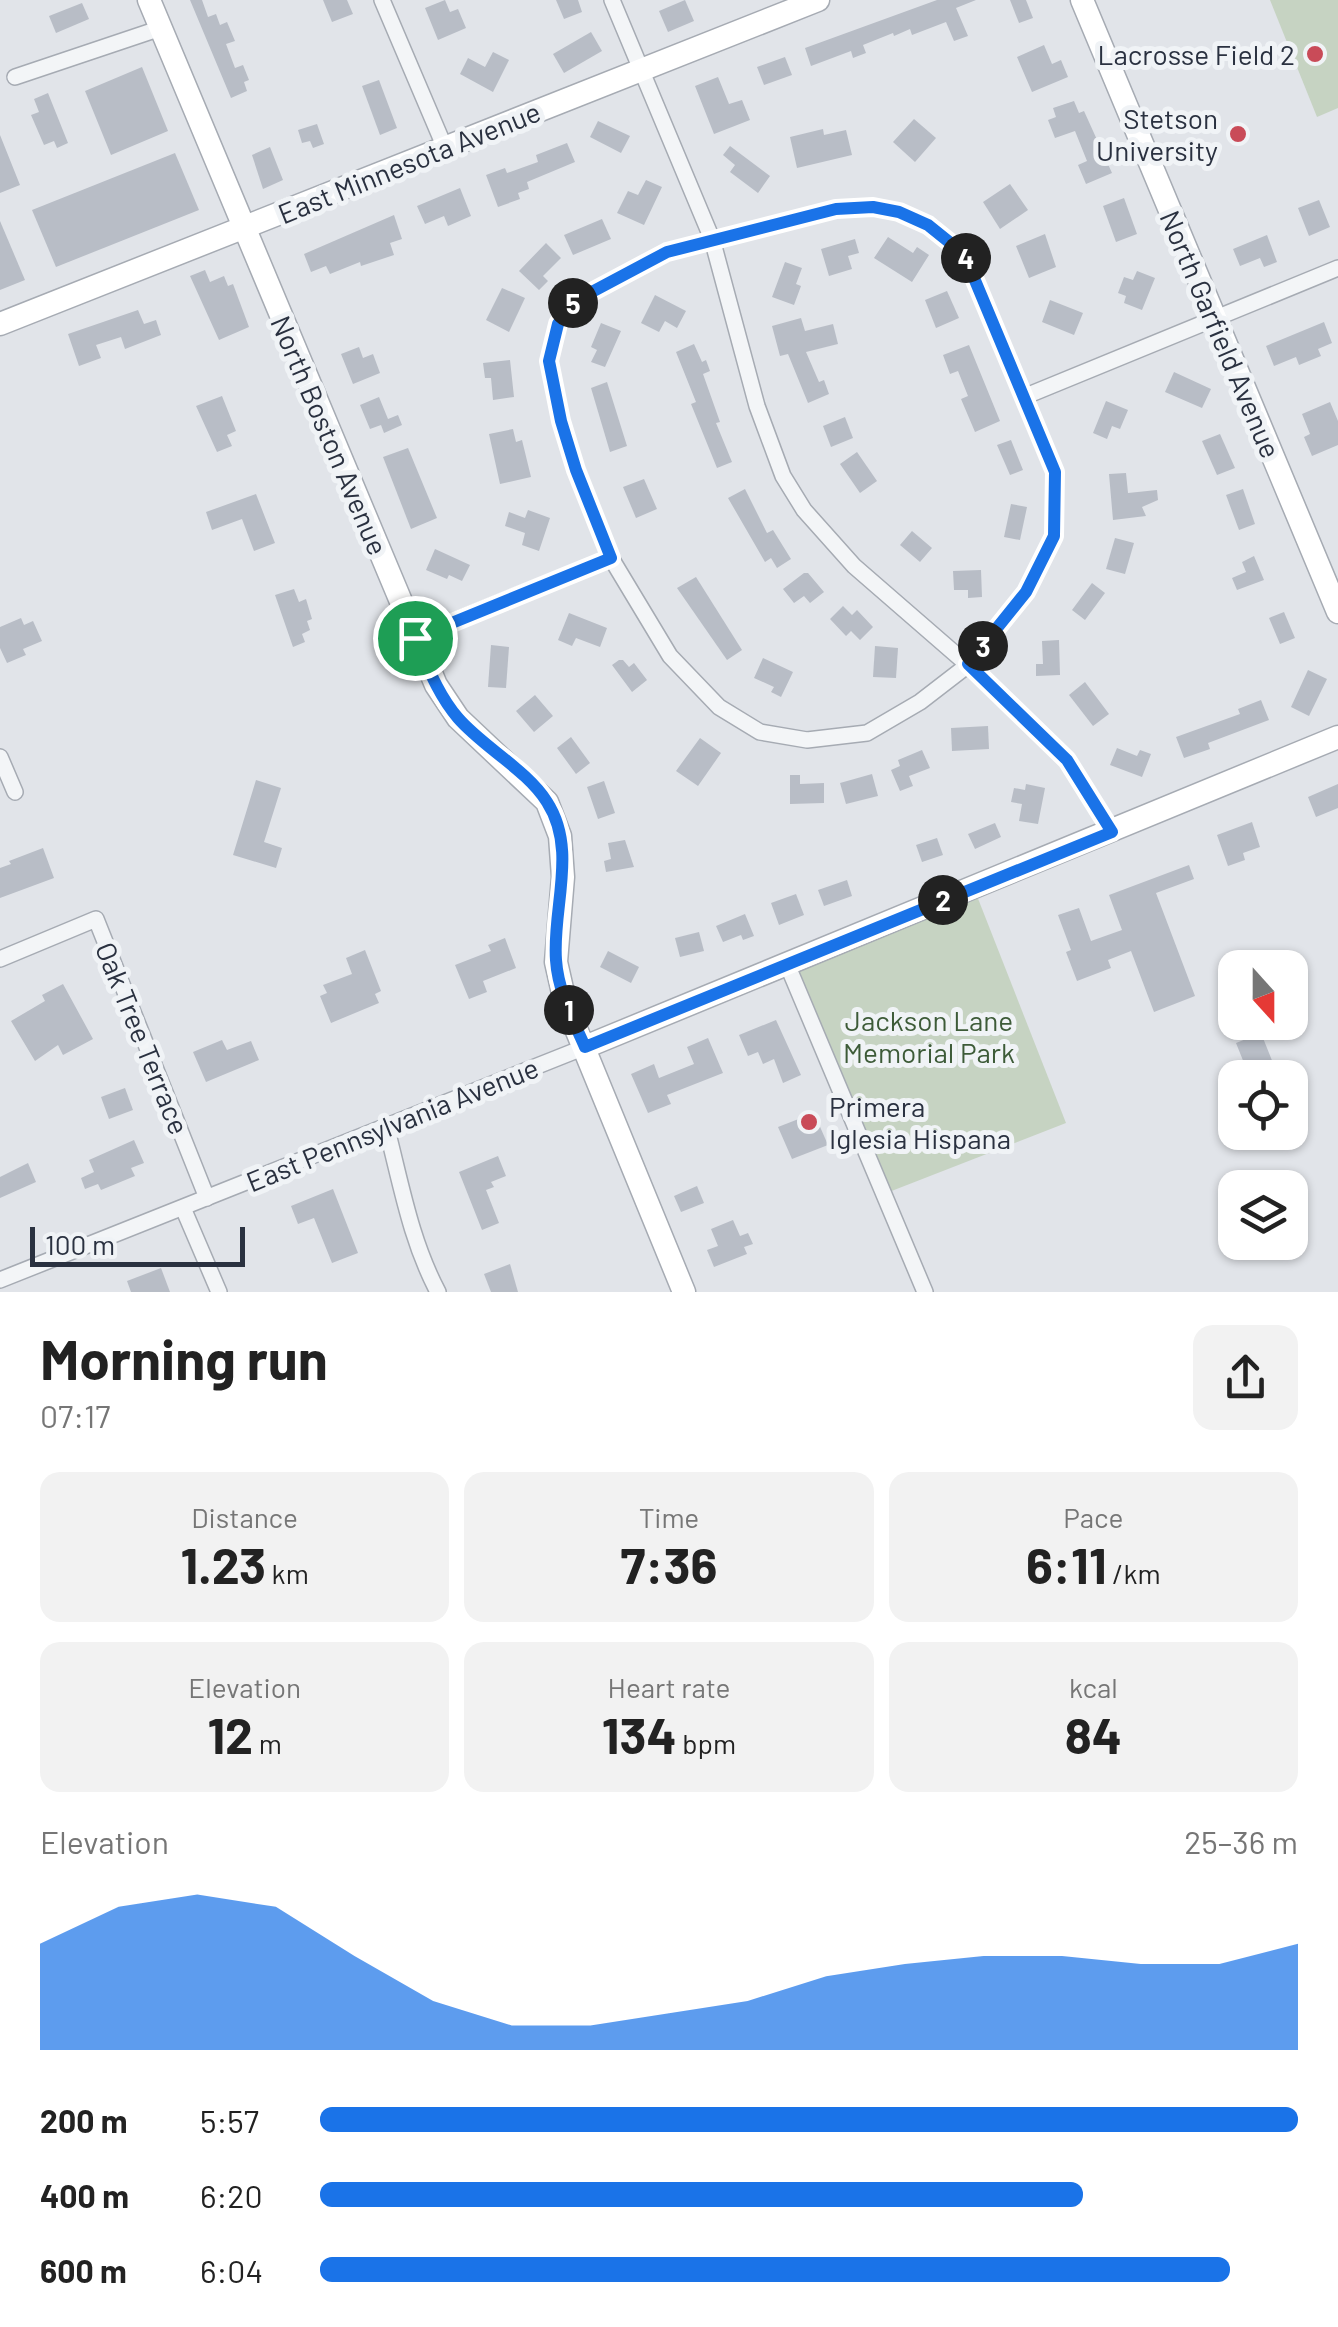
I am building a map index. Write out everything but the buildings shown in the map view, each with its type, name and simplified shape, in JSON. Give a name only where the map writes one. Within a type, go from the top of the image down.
[{"type":"street","name":"North Boston Avenue","points":[[149,0],[436,685],[458,718],[547,802],[560,836],[563,877],[556,962],[565,1002],[684,1292]]},
{"type":"street","points":[[382,0],[445,148]]},
{"type":"street","points":[[612,0],[712,239],[757,406],[783,476],[804,510],[854,566],[968,664],[1067,760],[1112,832]]},
{"type":"street","name":"East Minnesota Avenue","points":[[0,324],[818,0]]},
{"type":"street","name":"North Garfield Avenue","points":[[1082,0],[1338,612]]},
{"type":"street","points":[[15,77],[161,28]]},
{"type":"street","points":[[873,207],[899,212],[928,225],[964,254],[1026,396],[1055,472],[1054,536],[1026,592],[968,664],[920,702],[867,733],[807,740],[760,732],[720,708],[670,656],[611,558],[576,470],[549,361],[558,324],[573,302],[667,252],[836,209],[873,207]]},
{"type":"street","points":[[1026,396],[1338,268]]},
{"type":"street","points":[[415,638],[611,558]]},
{"type":"street","name":"East Pennsylvania Avenue","points":[[0,1280],[585,1047],[1338,737]]},
{"type":"street","points":[[0,757],[15,792]]},
{"type":"street","name":"Oak Tree Terrace","points":[[0,959],[96,919],[207,1198]]},
{"type":"street","points":[[787,964],[925,1292]]},
{"type":"street","points":[[386,1126],[406,1216],[422,1263],[438,1292]]},
{"type":"street","points":[[183,1208],[219,1292]]},
{"type":"green space","name":"Lacrosse Field 2","points":[[1270,0],[1338,0],[1338,108],[1317,117]]},
{"type":"green space","name":"Jackson Lane Memorial Park","points":[[977,896],[1066,1123],[889,1192],[799,974],[802,963]]},
{"type":"place","name":"Lacrosse Field 2","points":[[1315,54]]},
{"type":"place","name":"Stetson University","points":[[1238,134]]},
{"type":"place","name":"Primera Iglesia Hispana","points":[[809,1122]]},
{"type":"route","points":[[873,207],[899,212],[928,225],[964,254],[1055,472],[1054,536],[1026,592],[968,664],[1067,760],[1112,832],[585,1047],[565,1002],[556,962],[563,877],[560,836],[547,802],[458,718],[436,685],[415,638],[611,558],[576,470],[549,361],[558,324],[573,302],[667,252],[712,239],[836,209],[873,207]]}]
